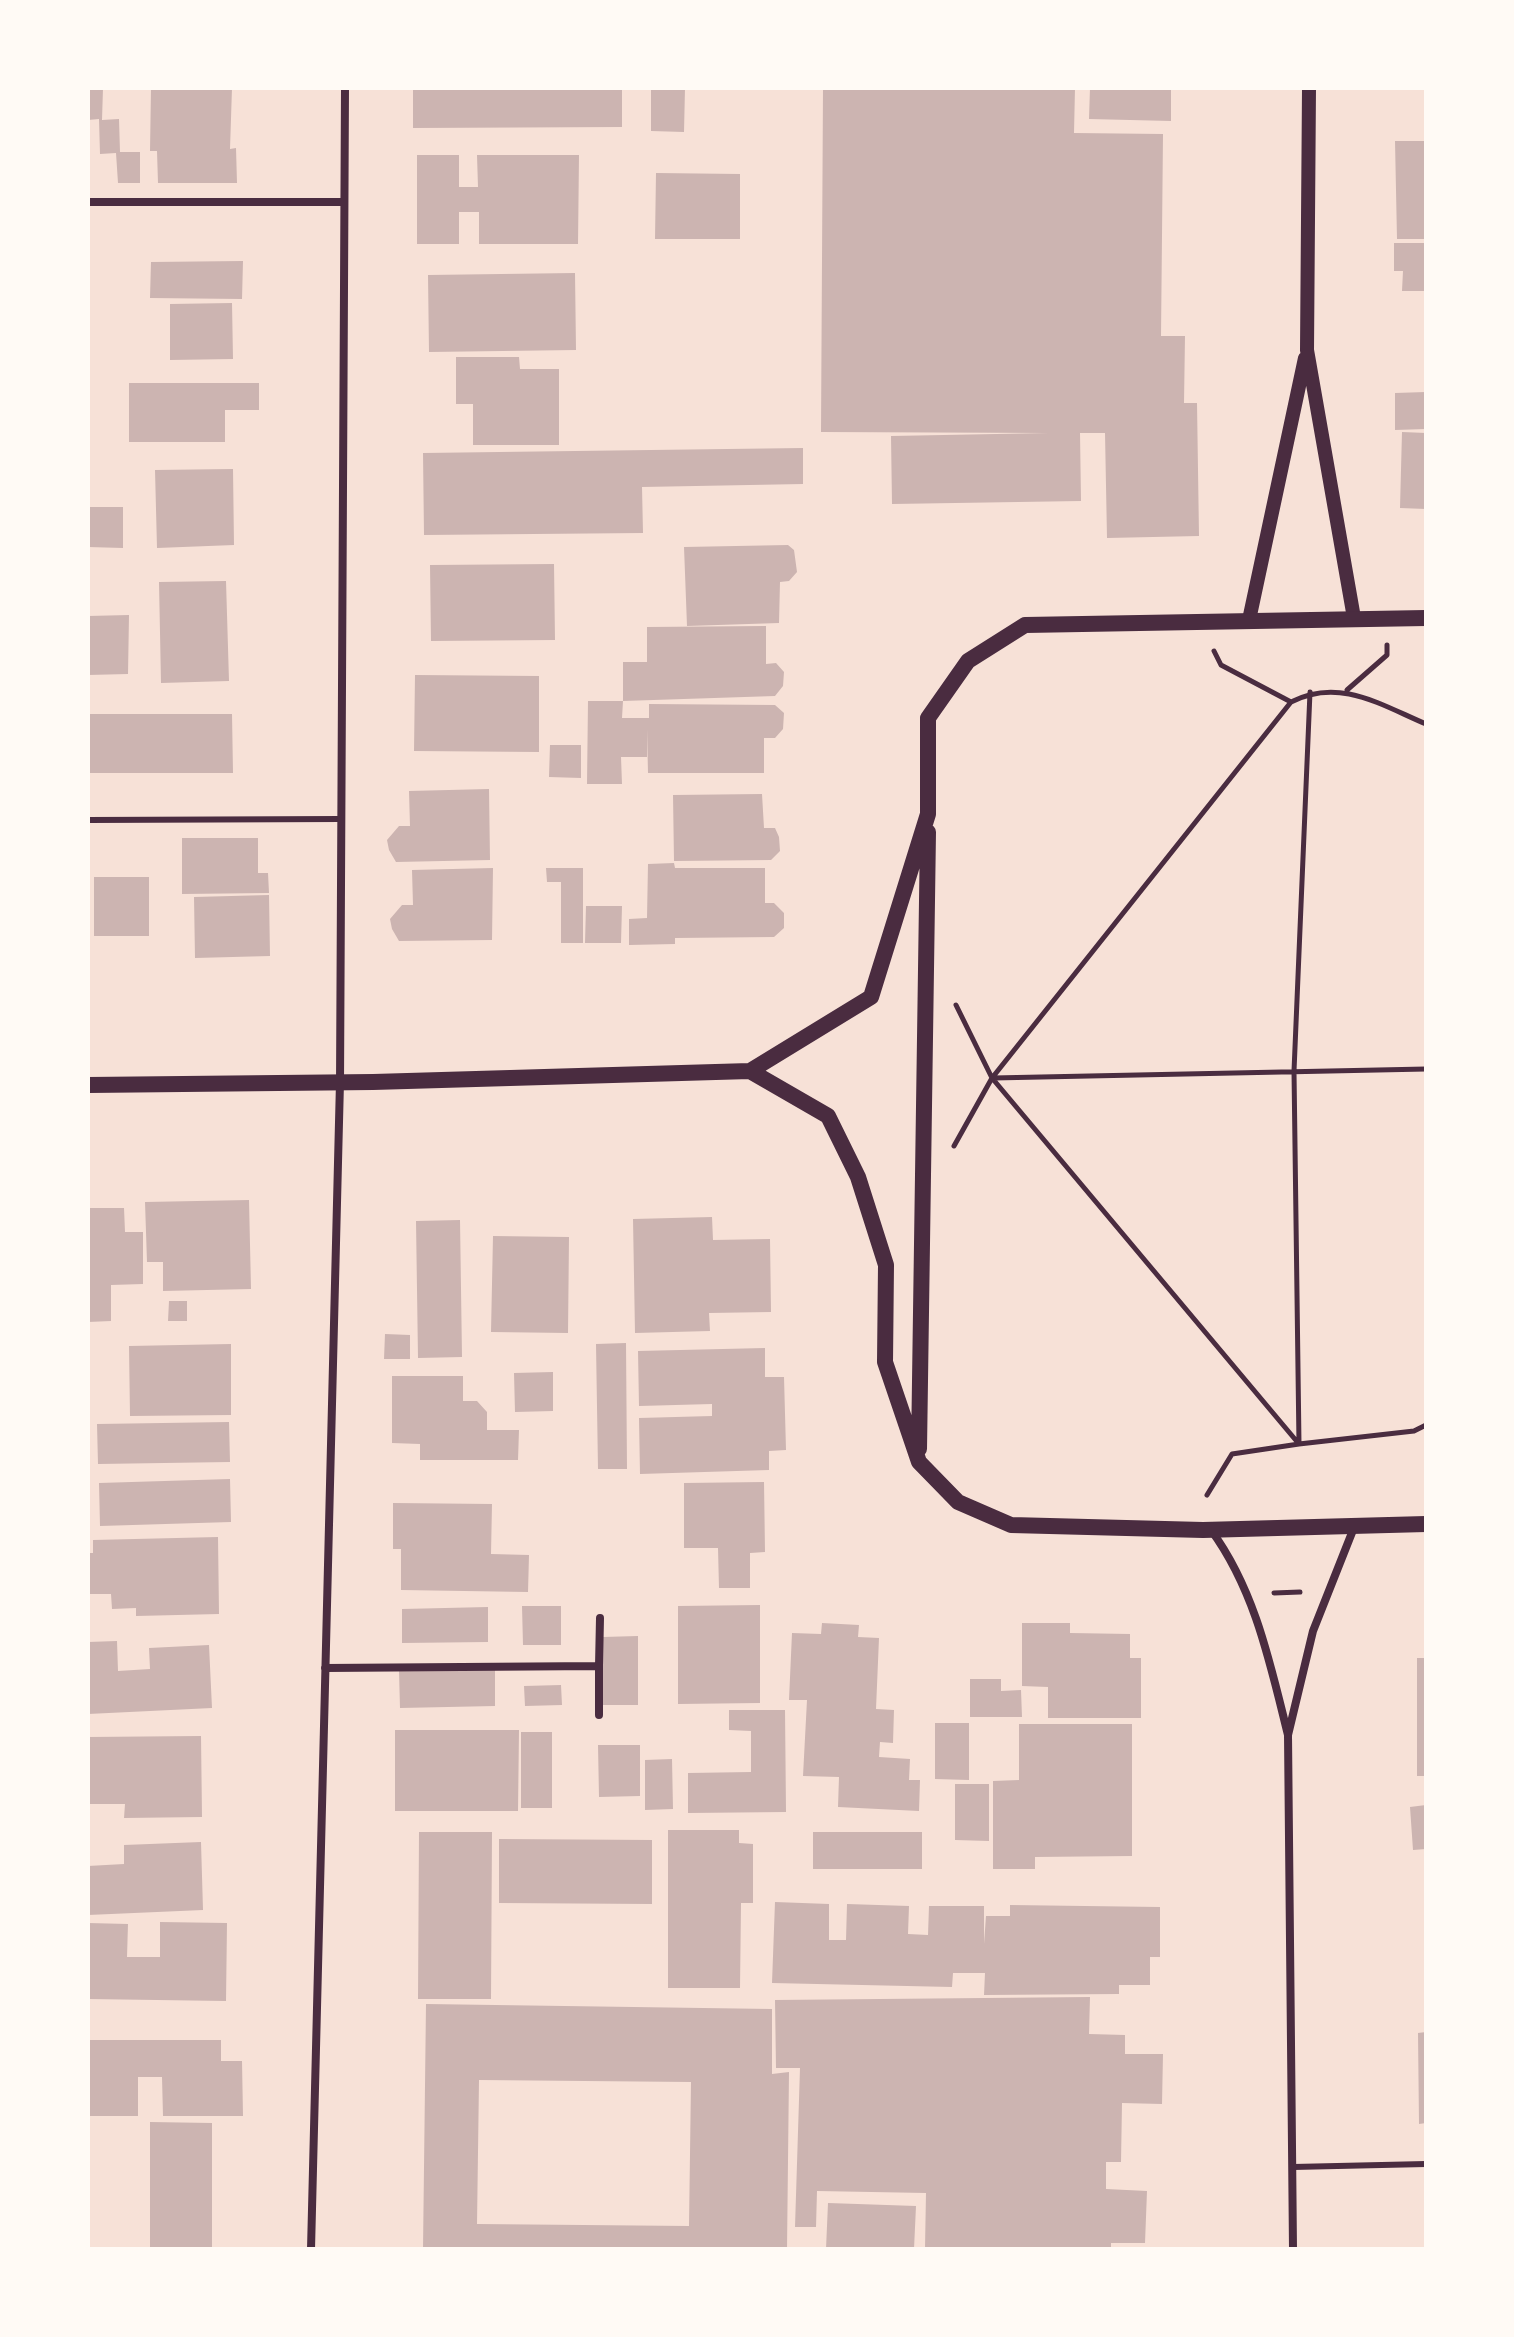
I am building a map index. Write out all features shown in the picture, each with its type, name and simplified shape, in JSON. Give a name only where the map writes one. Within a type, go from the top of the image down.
[{"type":"main road","points":[[919,1462],[928,718],[968,661],[1025,625],[1426,618]]},
{"type":"main road","points":[[88,1085],[750,1071],[871,997],[928,814]]},
{"type":"main road","points":[[750,1071],[828,1116],[858,1177],[886,1265],[885,1362],[919,1462],[958,1502],[1011,1525],[1211,1530],[1426,1524]]},
{"type":"street","points":[[311,2249],[340,1082],[345,88]]},
{"type":"street","points":[[1309,88],[1307,350],[1354,618]]},
{"type":"street","points":[[88,202],[344,202]]},
{"type":"street","points":[[1249,620],[1307,350]]},
{"type":"street","points":[[1288,1735],[1326,1592],[1356,1524]]},
{"type":"street","points":[[1211,1530],[1232,1559],[1262,1633],[1288,1735],[1293,2249]]},
{"type":"street","points":[[599,1715],[600,1618]]},
{"type":"street","points":[[325,1668],[599,1666]]},
{"type":"lane","points":[[88,820],[341,819]]},
{"type":"lane","points":[[1293,2167],[1426,2164]]},
{"type":"path","points":[[1347,690],[1387,655],[1388,636]]},
{"type":"path","points":[[1211,646],[1221,665],[1291,702]]},
{"type":"path","points":[[924,1162],[949,1155],[992,1078],[1291,702],[1310,692],[1347,690],[1426,724]]},
{"type":"path","points":[[1299,1444],[1294,1071],[1310,692]]},
{"type":"path","points":[[926,992],[951,995],[992,1078],[1299,1444]]},
{"type":"path","points":[[992,1078],[1426,1069]]},
{"type":"path","points":[[1207,1495],[1232,1454],[1414,1431],[1426,1425]]},
{"type":"path","points":[[1267,1593],[1305,1592]]},
{"type":"building","points":[[88,88],[103,88],[102,120],[119,119],[120,152],[140,152],[140,183],[118,183],[116,153],[100,154],[99,119],[88,120]]},
{"type":"building","points":[[151,88],[232,88],[230,149],[236,148],[237,183],[158,183],[157,151],[150,151]]},
{"type":"building","points":[[413,88],[622,88],[622,127],[413,128]]},
{"type":"building","points":[[651,88],[685,88],[684,132],[651,131]]},
{"type":"building","points":[[823,88],[1075,88],[1074,133],[1163,134],[1161,336],[1185,336],[1184,403],[1197,403],[1199,536],[1107,538],[1105,433],[1080,433],[1081,501],[892,504],[891,436],[1049,433],[821,432]]},
{"type":"building","points":[[1090,88],[1171,88],[1171,121],[1089,119]]},
{"type":"building","points":[[1395,141],[1426,141],[1426,239],[1397,239]]},
{"type":"building","points":[[417,155],[459,155],[459,187],[478,187],[477,155],[579,155],[578,244],[479,244],[479,212],[459,212],[459,244],[417,244]]},
{"type":"building","points":[[656,173],[740,174],[740,239],[655,239]]},
{"type":"building","points":[[1394,243],[1426,243],[1426,291],[1402,291],[1403,271],[1394,271]]},
{"type":"building","points":[[243,261],[242,299],[150,298],[151,262]]},
{"type":"building","points":[[575,273],[576,350],[429,352],[428,275]]},
{"type":"building","points":[[232,303],[233,359],[170,360],[170,304]]},
{"type":"building","points":[[456,357],[519,357],[520,369],[559,369],[559,445],[473,445],[473,404],[456,404]]},
{"type":"building","points":[[129,383],[259,383],[259,410],[225,410],[225,442],[129,442]]},
{"type":"building","points":[[1426,392],[1426,429],[1395,430],[1395,393]]},
{"type":"building","points":[[1402,432],[1426,433],[1426,509],[1400,508]]},
{"type":"building","points":[[803,448],[803,484],[642,487],[643,533],[424,535],[423,453]]},
{"type":"building","points":[[233,469],[234,545],[157,548],[155,470]]},
{"type":"building","points":[[88,507],[123,507],[123,548],[88,547]]},
{"type":"building","points":[[788,545],[794,550],[797,572],[789,581],[780,582],[779,623],[687,626],[684,547]]},
{"type":"building","points":[[554,564],[555,640],[431,641],[430,565]]},
{"type":"building","points":[[226,581],[229,681],[161,683],[159,582]]},
{"type":"building","points":[[129,615],[128,674],[88,675],[88,616]]},
{"type":"building","points":[[766,626],[766,664],[776,663],[784,672],[783,686],[775,696],[623,701],[623,662],[647,662],[647,627]]},
{"type":"building","points":[[415,675],[539,676],[539,752],[414,751]]},
{"type":"building","points":[[588,701],[623,701],[622,718],[649,718],[649,704],[775,705],[784,713],[783,729],[775,738],[764,738],[764,773],[648,773],[647,729],[647,757],[621,757],[622,784],[587,784]]},
{"type":"building","points":[[88,714],[232,714],[233,773],[88,773]]},
{"type":"building","points":[[550,745],[581,745],[581,778],[549,777]]},
{"type":"building","points":[[489,789],[490,860],[396,862],[387,840],[399,826],[410,826],[409,791]]},
{"type":"building","points":[[762,794],[764,828],[775,828],[779,837],[780,851],[771,860],[674,861],[673,795]]},
{"type":"building","points":[[182,838],[258,838],[258,873],[268,873],[269,893],[182,894]]},
{"type":"building","points":[[674,863],[675,868],[765,868],[765,903],[774,903],[784,913],[784,928],[774,937],[675,938],[675,944],[629,945],[629,919],[647,918],[648,864]]},
{"type":"building","points":[[493,868],[492,940],[399,941],[390,919],[402,905],[413,905],[412,870]]},
{"type":"building","points":[[546,868],[583,868],[583,943],[561,943],[561,882],[547,882]]},
{"type":"building","points":[[94,877],[149,877],[149,936],[94,936]]},
{"type":"building","points":[[269,895],[270,956],[195,958],[194,897]]},
{"type":"building","points":[[586,906],[622,906],[621,943],[585,943]]},
{"type":"building","points":[[249,1200],[251,1289],[163,1291],[163,1262],[147,1262],[145,1202]]},
{"type":"building","points":[[88,1208],[124,1208],[125,1232],[143,1232],[143,1284],[111,1285],[111,1321],[88,1322]]},
{"type":"building","points":[[712,1217],[713,1240],[770,1239],[771,1312],[709,1313],[710,1331],[635,1333],[633,1219]]},
{"type":"building","points":[[460,1220],[462,1357],[418,1358],[416,1221]]},
{"type":"building","points":[[493,1236],[569,1237],[568,1333],[491,1332]]},
{"type":"building","points":[[169,1301],[187,1301],[187,1321],[168,1321]]},
{"type":"building","points":[[385,1334],[410,1335],[410,1359],[384,1359]]},
{"type":"building","points":[[626,1343],[627,1469],[598,1469],[596,1344]]},
{"type":"building","points":[[231,1344],[231,1415],[130,1416],[129,1346]]},
{"type":"building","points":[[765,1348],[765,1377],[784,1377],[786,1450],[769,1451],[769,1470],[640,1474],[639,1418],[712,1416],[712,1404],[639,1406],[638,1351]]},
{"type":"building","points":[[553,1372],[553,1411],[515,1412],[514,1373]]},
{"type":"building","points":[[392,1376],[463,1376],[463,1401],[477,1401],[487,1412],[487,1430],[519,1430],[518,1460],[420,1460],[420,1444],[392,1443]]},
{"type":"building","points":[[229,1422],[230,1462],[98,1464],[97,1424]]},
{"type":"building","points":[[230,1479],[231,1522],[100,1526],[99,1483]]},
{"type":"building","points":[[764,1482],[765,1552],[750,1553],[750,1588],[719,1588],[718,1548],[684,1548],[684,1483]]},
{"type":"building","points":[[393,1503],[492,1504],[491,1554],[529,1555],[528,1592],[401,1590],[401,1549],[393,1549]]},
{"type":"building","points":[[218,1537],[219,1614],[136,1616],[136,1608],[112,1609],[111,1594],[88,1594],[88,1553],[93,1553],[93,1540]]},
{"type":"building","points":[[760,1605],[760,1703],[678,1704],[678,1606]]},
{"type":"building","points":[[522,1606],[561,1606],[561,1645],[523,1645]]},
{"type":"building","points":[[488,1607],[488,1642],[402,1643],[402,1609]]},
{"type":"building","points":[[822,1623],[859,1625],[858,1637],[879,1638],[876,1709],[894,1710],[893,1743],[880,1742],[879,1757],[910,1759],[909,1780],[920,1780],[919,1811],[838,1807],[839,1777],[803,1776],[807,1700],[789,1700],[792,1633],[821,1634]]},
{"type":"building","points":[[1022,1623],[1070,1623],[1070,1633],[1130,1634],[1130,1658],[1141,1658],[1141,1718],[1048,1718],[1048,1687],[1022,1686]]},
{"type":"building","points":[[638,1636],[638,1705],[603,1705],[603,1637]]},
{"type":"building","points":[[117,1641],[118,1671],[150,1669],[149,1648],[209,1645],[212,1708],[88,1714],[88,1642]]},
{"type":"building","points":[[1417,1658],[1426,1658],[1426,1776],[1417,1776]]},
{"type":"building","points":[[495,1669],[495,1706],[400,1708],[399,1671]]},
{"type":"building","points":[[970,1679],[1001,1679],[1001,1691],[1021,1690],[1022,1717],[970,1717]]},
{"type":"building","points":[[561,1685],[562,1705],[525,1706],[524,1686]]},
{"type":"building","points":[[729,1710],[785,1710],[786,1812],[688,1813],[688,1773],[751,1772],[751,1731],[729,1730]]},
{"type":"building","points":[[935,1723],[969,1723],[969,1780],[935,1779]]},
{"type":"building","points":[[1019,1724],[1132,1724],[1132,1856],[1035,1857],[1035,1869],[993,1869],[993,1781],[1019,1780]]},
{"type":"building","points":[[395,1730],[519,1730],[518,1811],[395,1811]]},
{"type":"building","points":[[521,1732],[552,1732],[552,1808],[521,1808]]},
{"type":"building","points":[[201,1736],[202,1817],[124,1818],[125,1804],[88,1804],[88,1737]]},
{"type":"building","points":[[598,1745],[640,1745],[640,1796],[599,1797]]},
{"type":"building","points":[[672,1759],[673,1809],[645,1810],[645,1760]]},
{"type":"building","points":[[955,1784],[989,1784],[989,1841],[955,1840]]},
{"type":"building","points":[[1426,1805],[1426,1849],[1413,1850],[1410,1807]]},
{"type":"building","points":[[668,1830],[739,1830],[739,1843],[753,1844],[753,1903],[741,1903],[740,1988],[668,1988]]},
{"type":"building","points":[[419,1832],[492,1832],[491,1999],[418,1999]]},
{"type":"building","points":[[813,1832],[922,1832],[922,1869],[813,1869]]},
{"type":"building","points":[[499,1839],[652,1840],[652,1904],[499,1903]]},
{"type":"building","points":[[201,1842],[203,1910],[88,1915],[88,1866],[124,1864],[124,1845]]},
{"type":"building","points":[[775,1902],[829,1904],[829,1940],[846,1940],[847,1904],[909,1906],[908,1934],[928,1935],[929,1906],[984,1906],[984,1944],[986,1916],[1010,1916],[1010,1905],[1160,1907],[1160,1957],[1150,1957],[1150,1985],[1119,1985],[1119,1994],[984,1995],[985,1973],[953,1973],[952,1987],[772,1983]]},
{"type":"building","points":[[160,1922],[227,1923],[226,2001],[88,1999],[88,1923],[128,1924],[127,1957],[160,1957]]},
{"type":"building","points":[[1090,1997],[1089,2034],[1125,2035],[1125,2054],[1163,2054],[1162,2104],[1122,2103],[1121,2162],[1106,2162],[1106,2189],[1147,2191],[1145,2243],[1111,2243],[1111,2249],[925,2248],[926,2193],[817,2191],[816,2227],[795,2227],[800,2068],[776,2068],[775,2000]]},
{"type":"building","points":[[426,2004],[772,2009],[772,2074],[789,2072],[787,2249],[423,2249]],"holes":[[[479,2080],[691,2082],[689,2226],[477,2224]]]},
{"type":"building","points":[[1426,2032],[1426,2123],[1419,2124],[1418,2033]]},
{"type":"building","points":[[88,2040],[221,2040],[221,2061],[242,2061],[243,2116],[163,2116],[162,2077],[138,2077],[138,2116],[88,2116]]},
{"type":"building","points":[[150,2122],[212,2123],[212,2249],[150,2249]]},
{"type":"building","points":[[828,2203],[916,2206],[914,2249],[826,2249]]}]
